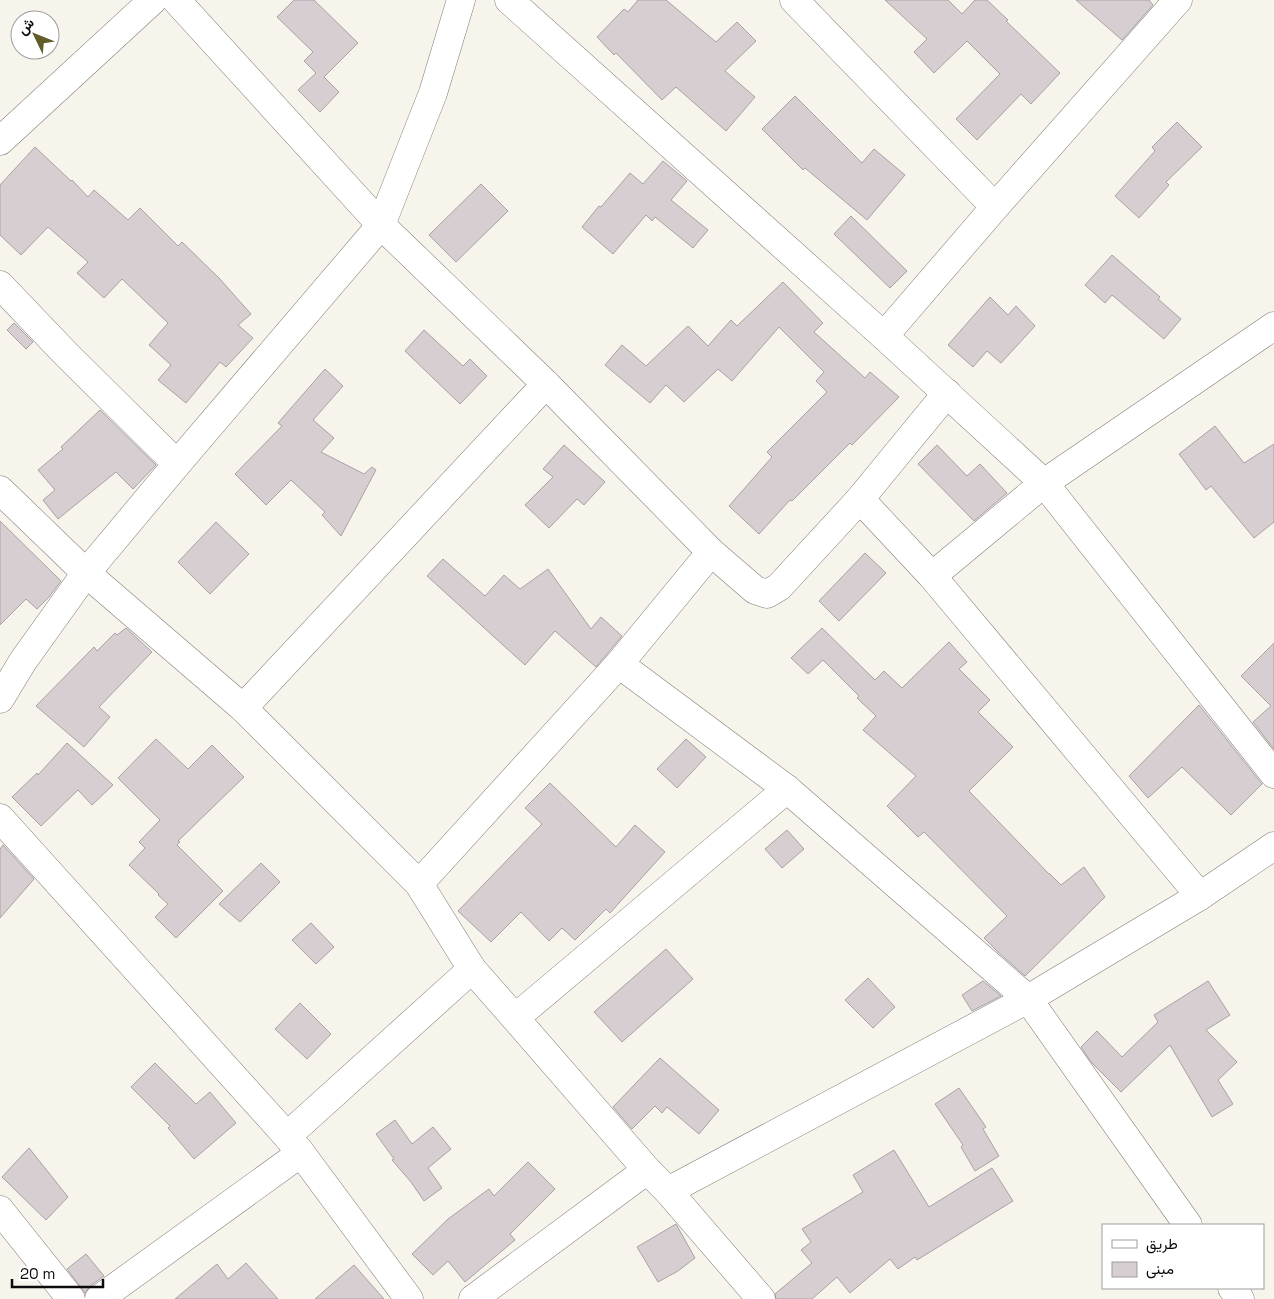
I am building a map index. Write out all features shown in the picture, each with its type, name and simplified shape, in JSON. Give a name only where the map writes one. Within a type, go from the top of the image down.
[{"type":"street","points":[[0,141],[153,0]]},
{"type":"street","points":[[176,0],[381,225],[546,384],[711,552],[755,590],[767,594],[779,587],[860,499],[946,393]]},
{"type":"street","points":[[0,699],[23,661],[86,572],[381,225],[433,93],[461,0]]},
{"type":"street","points":[[509,0],[884,336],[1044,483],[1274,774]]},
{"type":"street","points":[[794,0],[995,207]]},
{"type":"street","points":[[884,336],[1178,0]]},
{"type":"street","points":[[0,285],[65,353],[177,464]]},
{"type":"street","points":[[932,576],[1044,483],[1274,326]]},
{"type":"street","points":[[243,708],[546,384]]},
{"type":"street","points":[[0,490],[86,572],[243,708],[419,884],[472,969],[647,1170],[668,1190],[761,1299]]},
{"type":"street","points":[[860,499],[932,576],[1200,896]]},
{"type":"street","points":[[419,884],[619,664],[711,552]]},
{"type":"street","points":[[619,664],[787,789],[1028,1000],[1187,1224]]},
{"type":"street","points":[[515,1018],[787,789]]},
{"type":"street","points":[[0,818],[294,1145],[409,1299]]},
{"type":"street","points":[[668,1190],[1028,1000],[1200,896],[1274,846]]},
{"type":"street","points":[[98,1299],[294,1145],[472,969]]},
{"type":"street","points":[[473,1299],[647,1170]]},
{"type":"street","points":[[0,1210],[71,1299]]},
{"type":"building","points":[[294,0],[314,0],[358,43],[324,77],[339,92],[320,112],[298,90],[316,73],[304,61],[313,52],[277,17]]},
{"type":"building","points":[[638,0],[666,0],[716,42],[737,22],[756,41],[725,71],[755,97],[726,131],[676,87],[662,100],[616,53],[614,55],[597,37],[624,9],[628,12]]},
{"type":"building","points":[[885,0],[948,0],[962,14],[975,0],[987,0],[1060,73],[1031,104],[1021,94],[977,140],[956,119],[1000,74],[967,41],[934,73],[914,52],[927,39]]},
{"type":"building","points":[[1076,0],[1149,0],[1153,5],[1122,40]]},
{"type":"building","points":[[795,96],[862,163],[874,149],[905,175],[867,220],[805,168],[803,170],[762,129]]},
{"type":"building","points":[[1177,122],[1202,147],[1166,182],[1169,185],[1139,218],[1115,196],[1155,151],[1152,147]]},
{"type":"building","points":[[35,147],[88,197],[94,190],[128,220],[140,208],[178,246],[182,242],[219,278],[251,314],[238,325],[253,338],[226,367],[220,362],[186,403],[158,380],[171,365],[149,345],[168,323],[122,279],[104,298],[77,273],[88,262],[48,227],[21,255],[0,235],[0,185]]},
{"type":"building","points":[[663,161],[687,181],[671,200],[708,230],[693,248],[655,217],[652,221],[646,215],[613,254],[582,227],[630,173],[643,184]]},
{"type":"building","points":[[481,184],[508,211],[456,262],[429,235]]},
{"type":"building","points":[[851,216],[907,271],[890,288],[834,234]]},
{"type":"building","points":[[1112,255],[1160,297],[1158,299],[1181,319],[1164,339],[1112,295],[1105,303],[1085,285]]},
{"type":"building","points":[[783,282],[823,323],[814,332],[865,378],[870,372],[899,397],[852,445],[850,443],[792,501],[790,500],[759,534],[729,506],[772,457],[767,452],[827,392],[816,381],[824,372],[779,327],[732,381],[718,369],[684,402],[666,385],[650,403],[605,365],[622,345],[646,366],[688,326],[708,346],[731,320],[737,326]]},
{"type":"building","points":[[990,297],[1008,315],[1016,306],[1035,326],[1001,363],[987,351],[973,367],[948,345]]},
{"type":"building","points":[[14,323],[33,342],[26,349],[7,330]]},
{"type":"building","points":[[424,330],[463,366],[470,359],[487,376],[460,404],[405,351]]},
{"type":"building","points":[[325,369],[343,386],[313,420],[334,438],[321,452],[364,474],[372,467],[376,470],[341,536],[322,515],[325,512],[291,480],[266,505],[235,474],[282,426],[278,423]]},
{"type":"building","points":[[100,410],[156,465],[133,489],[116,472],[58,519],[43,500],[55,490],[38,470],[63,449],[61,447]]},
{"type":"building","points":[[1215,426],[1244,463],[1274,444],[1274,522],[1254,538],[1211,486],[1206,490],[1179,454]]},
{"type":"building","points":[[564,445],[605,482],[584,505],[577,499],[549,528],[525,505],[553,477],[543,469]]},
{"type":"building","points":[[937,445],[967,476],[980,464],[1007,493],[974,521],[918,464]]},
{"type":"building","points":[[0,521],[61,581],[37,609],[26,599],[0,625]]},
{"type":"building","points":[[216,522],[249,554],[210,594],[178,562]]},
{"type":"building","points":[[865,553],[886,573],[839,621],[819,601]]},
{"type":"building","points":[[443,559],[485,596],[504,575],[520,589],[548,569],[591,629],[601,617],[622,636],[596,667],[555,631],[525,665],[427,576]]},
{"type":"building","points":[[126,628],[152,652],[99,707],[110,717],[84,747],[36,706],[94,647],[97,651],[115,633],[117,635]]},
{"type":"building","points":[[822,628],[875,680],[884,671],[902,688],[949,642],[967,662],[959,669],[990,700],[978,712],[1013,747],[969,791],[1061,885],[1084,867],[1105,897],[1025,976],[984,938],[1007,916],[924,832],[918,837],[887,806],[916,776],[863,730],[876,716],[823,660],[808,674],[791,658]]},
{"type":"building","points":[[1274,643],[1274,749],[1253,722],[1271,706],[1241,676]]},
{"type":"building","points":[[1199,705],[1262,784],[1231,815],[1182,767],[1148,798],[1129,776]]},
{"type":"building","points":[[156,739],[188,769],[212,745],[244,777],[178,841],[180,842],[177,845],[223,891],[176,938],[155,917],[168,904],[129,865],[145,848],[139,842],[160,820],[118,778]]},
{"type":"building","points":[[686,739],[706,757],[677,788],[657,769]]},
{"type":"building","points":[[67,743],[113,785],[92,805],[78,790],[41,826],[12,797],[37,773],[38,775]]},
{"type":"building","points":[[550,783],[616,847],[635,825],[665,852],[610,913],[606,909],[575,940],[562,928],[549,941],[521,912],[491,942],[458,911],[542,824],[525,808]]},
{"type":"building","points":[[787,830],[804,849],[782,868],[765,849]]},
{"type":"building","points":[[3,845],[34,879],[0,918],[0,849]]},
{"type":"building","points":[[261,863],[280,882],[240,922],[219,904]]},
{"type":"building","points":[[311,923],[334,947],[316,964],[292,940]]},
{"type":"building","points":[[666,949],[693,979],[622,1042],[594,1012]]},
{"type":"building","points":[[868,978],[895,1007],[873,1028],[845,1000]]},
{"type":"building","points":[[983,981],[1001,996],[972,1011],[962,995]]},
{"type":"building","points":[[1208,981],[1230,1015],[1206,1030],[1237,1062],[1218,1080],[1233,1104],[1212,1117],[1170,1045],[1121,1092],[1091,1062],[1081,1047],[1097,1031],[1122,1057],[1158,1022],[1154,1015]]},
{"type":"building","points":[[300,1003],[331,1034],[307,1059],[275,1029]]},
{"type":"building","points":[[660,1058],[719,1110],[699,1134],[667,1107],[662,1113],[655,1106],[632,1129],[613,1107]]},
{"type":"building","points":[[155,1063],[196,1104],[210,1092],[236,1123],[194,1159],[168,1128],[170,1126],[131,1087]]},
{"type":"building","points":[[959,1088],[986,1127],[983,1129],[999,1156],[975,1171],[961,1147],[963,1145],[935,1104]]},
{"type":"building","points":[[395,1120],[412,1144],[433,1127],[451,1149],[428,1168],[442,1188],[424,1201],[392,1160],[394,1159],[376,1134]]},
{"type":"building","points":[[29,1148],[68,1197],[46,1220],[2,1177]]},
{"type":"building","points":[[894,1150],[929,1207],[992,1168],[1013,1201],[917,1260],[915,1257],[898,1269],[890,1259],[850,1293],[837,1277],[812,1299],[776,1299],[775,1294],[812,1263],[801,1250],[811,1242],[802,1229],[863,1192],[853,1175]]},
{"type":"building","points":[[528,1162],[555,1189],[510,1234],[515,1240],[465,1282],[448,1261],[433,1275],[412,1254],[448,1219],[489,1189],[494,1196]]},
{"type":"building","points":[[676,1224],[695,1258],[678,1271],[658,1282],[637,1247]]},
{"type":"building","points":[[86,1254],[104,1276],[90,1286],[85,1293],[67,1269]]},
{"type":"building","points":[[246,1263],[278,1299],[175,1299],[217,1264],[228,1279]]},
{"type":"building","points":[[354,1265],[384,1299],[315,1299]]}]
